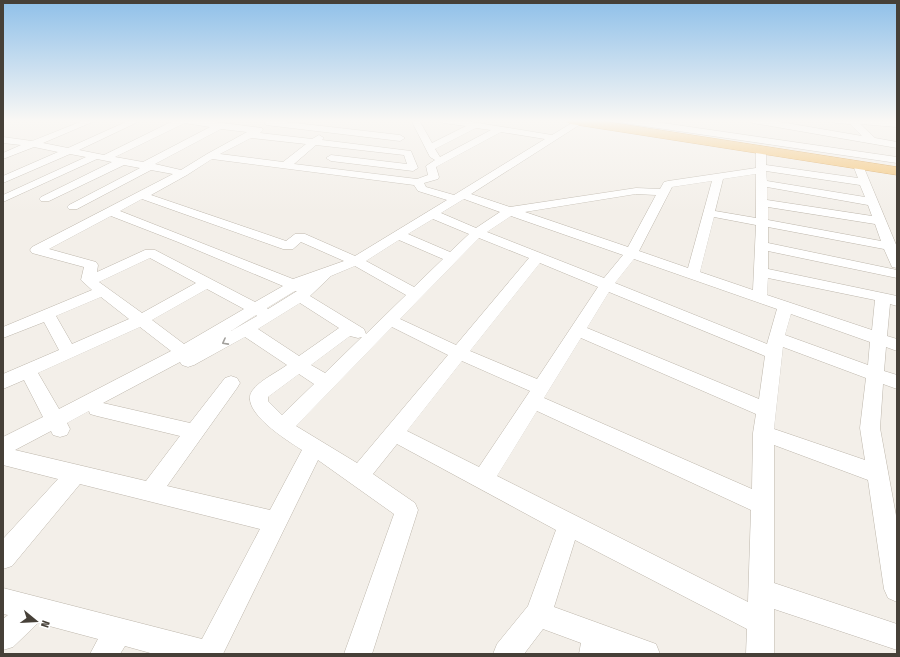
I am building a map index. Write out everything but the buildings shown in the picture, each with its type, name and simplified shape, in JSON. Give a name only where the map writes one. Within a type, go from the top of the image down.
[{"type":"highway","points":[[765,151],[858,165],[895,166]]},
{"type":"highway","points":[[788,151],[895,166]]},
{"type":"street","points":[[3,156],[16,151]]},
{"type":"street","points":[[3,180],[69,151]]},
{"type":"street","points":[[73,151],[183,173]]},
{"type":"street","points":[[3,199],[114,151]]},
{"type":"street","points":[[73,207],[174,151]]},
{"type":"street","points":[[89,281],[91,265],[37,250],[183,173],[220,151]]},
{"type":"street","points":[[285,166],[304,151]]},
{"type":"street","points":[[320,170],[339,151]]},
{"type":"street","points":[[331,158],[413,168],[408,152],[396,151]]},
{"type":"street","points":[[432,151],[438,162]]},
{"type":"street","points":[[210,156],[417,182],[434,177],[432,166],[459,151]]},
{"type":"street","points":[[57,425],[97,409],[262,312],[318,283],[326,273],[356,261],[534,151]]},
{"type":"street","points":[[760,298],[762,223],[761,151]]},
{"type":"street","points":[[823,151],[895,166]]},
{"type":"street","points":[[881,151],[895,166]]},
{"type":"street","points":[[46,199],[122,161]]},
{"type":"street","points":[[858,165],[897,264]]},
{"type":"street","points":[[483,480],[606,285],[632,252],[668,184],[761,169],[865,182]]},
{"type":"street","points":[[693,274],[718,177]]},
{"type":"street","points":[[417,182],[422,189],[459,197],[510,211],[632,252],[888,342]]},
{"type":"street","points":[[761,183],[872,202]]},
{"type":"street","points":[[282,427],[478,232],[510,211],[636,191],[664,192]]},
{"type":"street","points":[[141,195],[288,246],[300,236],[356,261],[416,294]]},
{"type":"street","points":[[762,203],[880,221]]},
{"type":"street","points":[[110,211],[183,239],[301,291],[350,328],[370,340]]},
{"type":"street","points":[[709,213],[890,246]]},
{"type":"street","points":[[432,214],[606,285],[775,346],[876,374],[897,382]]},
{"type":"street","points":[[398,235],[452,258]]},
{"type":"street","points":[[761,246],[897,274]]},
{"type":"street","points":[[89,281],[150,253],[262,312]]},
{"type":"street","points":[[359,476],[537,256]]},
{"type":"street","points":[[761,272],[890,299],[888,342],[876,374],[870,428],[878,474],[892,527],[897,589]]},
{"type":"street","points":[[89,281],[188,355]]},
{"type":"street","points":[[3,382],[142,320],[207,283]]},
{"type":"street","points":[[3,332],[102,291]]},
{"type":"street","points":[[760,654],[764,433],[775,346],[785,306]]},
{"type":"street","points":[[4,454],[188,355],[247,330],[262,312]]},
{"type":"street","points":[[47,314],[68,353]]},
{"type":"street","points":[[390,320],[459,353],[537,395],[762,504]]},
{"type":"street","points":[[350,328],[263,391],[260,396],[259,403],[282,427],[359,476],[407,510],[358,654]]},
{"type":"street","points":[[247,330],[326,383]]},
{"type":"street","points":[[577,330],[766,410]]},
{"type":"street","points":[[28,371],[57,425]]},
{"type":"street","points":[[150,492],[231,383]]},
{"type":"street","points":[[97,409],[195,432]]},
{"type":"street","points":[[394,433],[568,525],[761,622]]},
{"type":"street","points":[[764,433],[878,474]]},
{"type":"street","points":[[209,654],[314,447]]},
{"type":"street","points":[[4,454],[76,474],[276,522]]},
{"type":"street","points":[[3,557],[76,474]]},
{"type":"street","points":[[507,654],[538,614],[568,525]]},
{"type":"street","points":[[761,592],[897,637]]},
{"type":"street","points":[[3,601],[206,654]]},
{"type":"street","points":[[3,637],[34,609]]},
{"type":"street","points":[[538,614],[594,645],[646,654]]},
{"type":"street","points":[[104,654],[119,631]]}]
